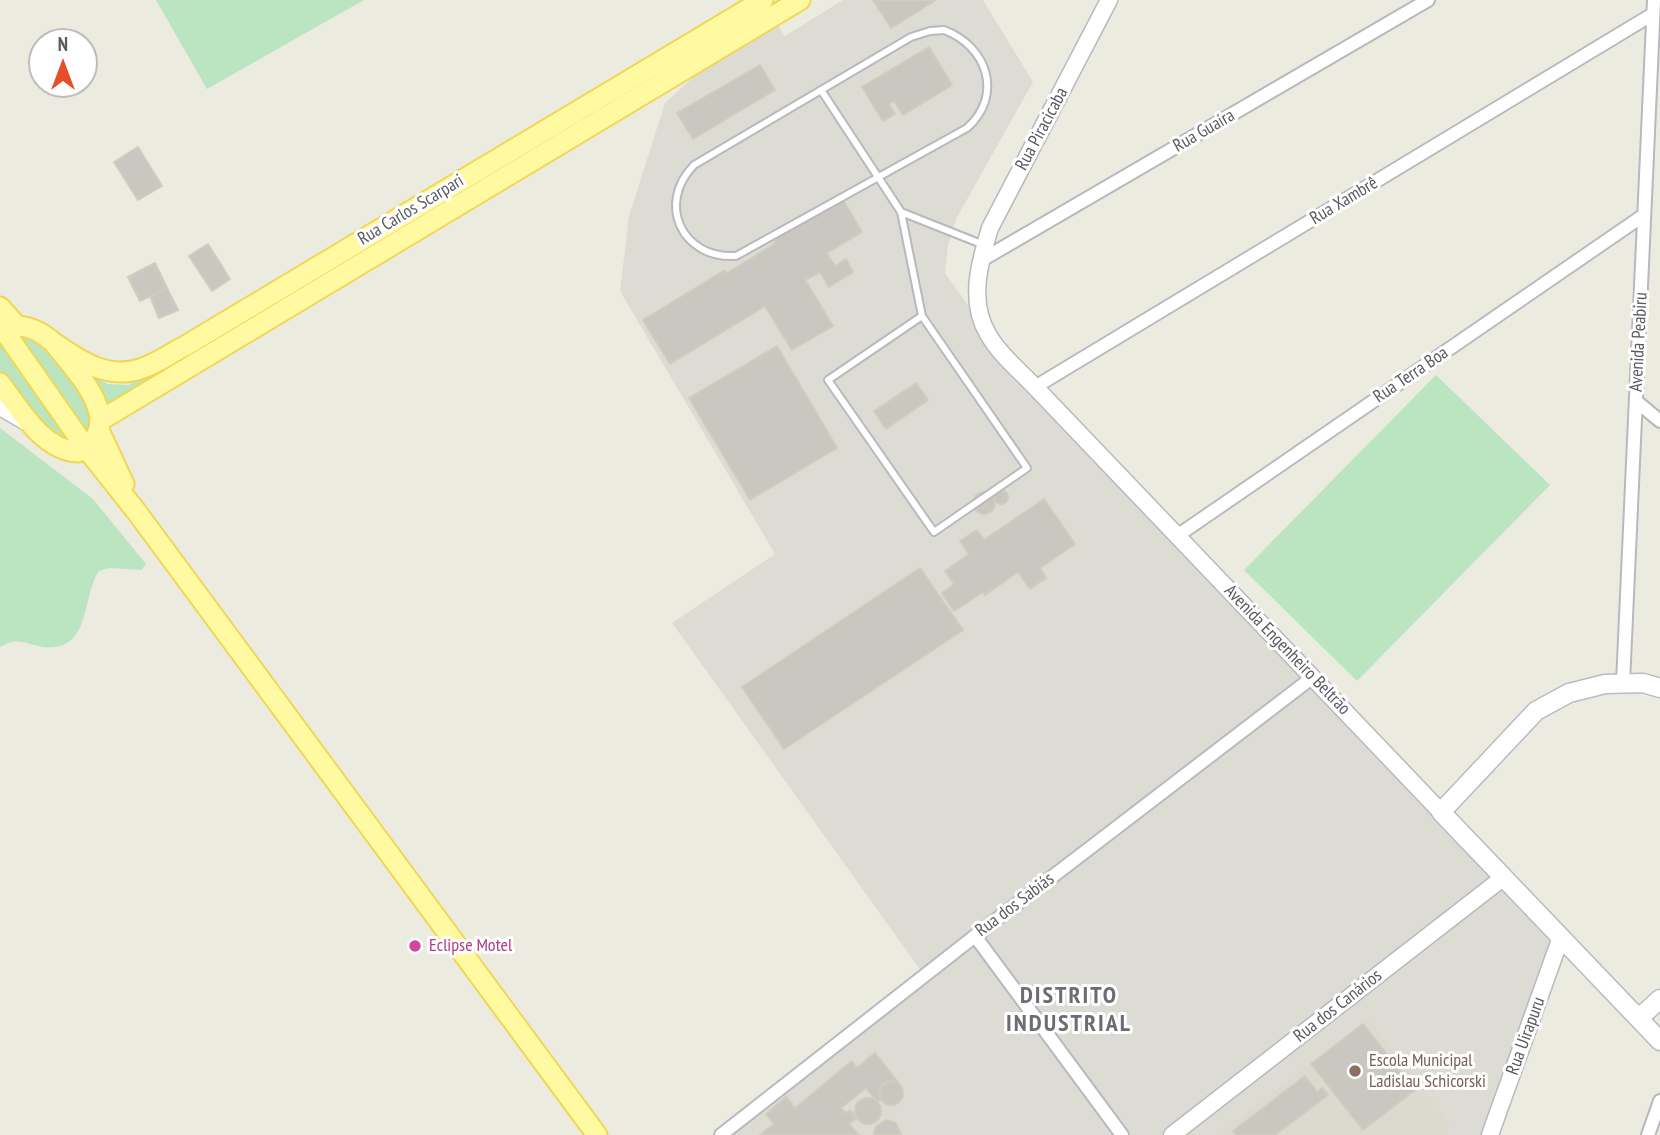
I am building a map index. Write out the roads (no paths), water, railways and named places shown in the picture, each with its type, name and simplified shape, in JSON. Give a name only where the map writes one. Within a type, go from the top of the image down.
[{"type":"main road","name":"Rua Carlos Scarpari","points":[[5,328],[37,331],[80,361],[110,372],[141,369],[215,328],[763,0]]},
{"type":"main road","name":"Rua Carlos Scarpari","points":[[100,425],[225,345],[800,0]]},
{"type":"main road","points":[[0,307],[5,328],[86,448],[136,511],[597,1135]]},
{"type":"main road","points":[[215,328],[225,345]]},
{"type":"main road","points":[[53,342],[98,404],[100,425],[136,511]]},
{"type":"main road","points":[[0,383],[44,437],[136,511]]},
{"type":"main road","points":[[59,447],[78,452],[86,448],[94,442],[100,425]]},
{"type":"main road","points":[[1441,812],[1536,711],[1569,693],[1605,684],[1643,683],[1660,688]]},
{"type":"main road","name":"Avenida Engenheiro Beltrão","points":[[1441,812],[1660,1041]]},
{"type":"main road","points":[[1639,1018],[1660,999]]},
{"type":"street","name":"Rua Piracicaba","points":[[983,253],[990,228],[1109,0]]},
{"type":"street","name":"Rua Guaíra","points":[[983,253],[1428,0]]},
{"type":"street","name":"Avenida Peabiru","points":[[1623,683],[1654,0]]},
{"type":"street","name":"Rua Xambrê","points":[[1035,387],[1653,15]]},
{"type":"street","points":[[1646,173],[1660,184]]},
{"type":"street","name":"Rua Terra Boa","points":[[1177,536],[1644,215]]},
{"type":"street","name":"Avenida Engenheiro Beltrão","points":[[983,253],[977,292],[978,305],[987,332],[1035,387],[1441,812]]},
{"type":"street","points":[[1636,401],[1660,421]]},
{"type":"street","points":[[0,407],[32,425]]},
{"type":"street","name":"Rua dos Sabiás","points":[[721,1135],[1313,677]]},
{"type":"street","name":"Rua dos Canários","points":[[1172,1135],[1504,877]]},
{"type":"street","points":[[975,936],[1122,1135]]},
{"type":"street","name":"Rua Uirapuru","points":[[1490,1135],[1561,937]]},
{"type":"street","points":[[1648,1135],[1660,1101]]},
{"type":"lane","points":[[944,30],[976,50],[987,76],[986,93],[978,116],[967,128],[736,256],[713,254],[687,237],[678,222],[675,209],[679,184],[686,173],[704,159],[821,90],[919,33],[944,30]]},
{"type":"lane","points":[[821,90],[901,212],[922,316],[1027,468],[934,532],[828,380],[922,316]]},
{"type":"lane","points":[[901,212],[983,253]]},
{"type":"place","name":"Eclipse Motel","points":[[415,946]]},
{"type":"place","name":"Escola Municipal Ladislau Schicorski","points":[[1355,1071]]},
{"type":"district","name":"DISTRITO INDUSTRIAL","points":[[1069,1010]]}]
